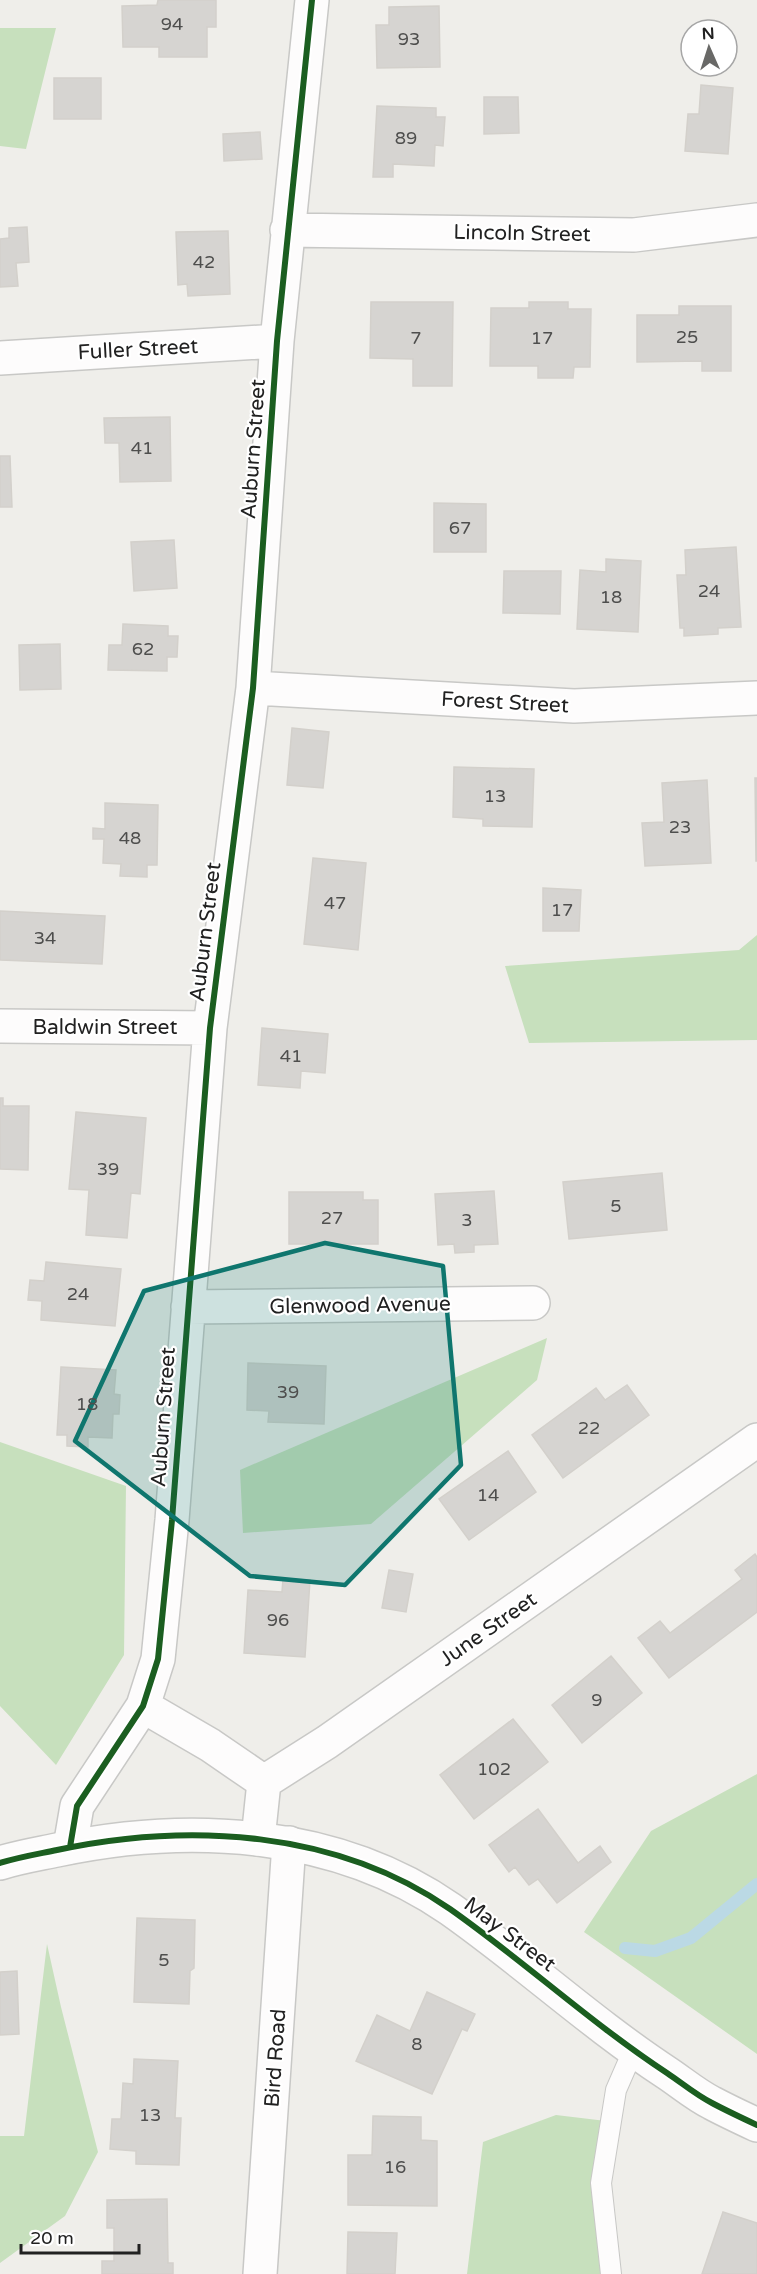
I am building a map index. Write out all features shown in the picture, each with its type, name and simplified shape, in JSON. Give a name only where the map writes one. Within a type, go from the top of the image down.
[{"type":"street","name":"Auburn Street","points":[[70,1847],[76,1806],[143,1706],[158,1659],[172,1520],[210,1028],[253,688],[277,341],[312,0]]},
{"type":"street","name":"Lincoln Street","points":[[287,230],[634,235],[757,220]]},
{"type":"street","name":"Fuller Street","points":[[0,358],[277,341]]},
{"type":"street","name":"Forest Street","points":[[253,688],[574,706],[757,698]]},
{"type":"street","name":"Baldwin Street","points":[[0,1026],[210,1028]]},
{"type":"street","name":"Glenwood Avenue","points":[[188,1307],[532,1303]]},
{"type":"street","name":"June Street","points":[[264,1782],[327,1742],[757,1440]]},
{"type":"street","points":[[143,1706],[210,1745],[264,1782],[258,1839]]},
{"type":"street","name":"May Street","points":[[0,1863],[70,1847],[127,1838],[167,1835],[219,1835],[290,1843],[349,1860],[394,1878],[448,1908],[633,2051],[711,2103],[757,2125]]},
{"type":"street","name":"Bird Road","points":[[260,2274],[290,1843]]},
{"type":"lane","points":[[611,2274],[601,2183],[616,2090],[633,2051]]},
{"type":"highlighted area","points":[[325,1243],[443,1266],[461,1465],[345,1585],[250,1576],[75,1441],[144,1291]]},
{"type":"green space","points":[[0,28],[56,28],[26,149],[0,146]]},
{"type":"green space","points":[[757,935],[757,1040],[529,1043],[505,966],[739,950]]},
{"type":"green space","points":[[547,1338],[537,1380],[371,1524],[243,1533],[240,1470]]},
{"type":"green space","points":[[0,1442],[126,1486],[124,1655],[56,1765],[0,1706]]},
{"type":"green space","points":[[757,1774],[757,2054],[584,1932],[651,1831]]},
{"type":"green space","points":[[47,1944],[98,2152],[65,2216],[0,2263],[0,2136],[24,2136]]},
{"type":"green space","points":[[556,2115],[606,2121],[611,2274],[467,2274],[483,2142]]},
{"type":"building","points":[[158,0],[216,0],[216,27],[207,27],[207,57],[159,57],[159,47],[123,47],[122,6],[157,5]]},
{"type":"building","points":[[439,6],[440,67],[377,68],[376,25],[389,25],[389,7]]},
{"type":"building","points":[[54,78],[101,78],[101,119],[54,119]]},
{"type":"building","points":[[701,85],[733,88],[728,154],[685,151],[688,114],[699,114]]},
{"type":"building","points":[[484,97],[518,97],[519,133],[484,134]]},
{"type":"building","points":[[377,106],[436,108],[436,117],[445,117],[443,146],[435,145],[434,166],[393,164],[393,177],[373,177]]},
{"type":"building","points":[[260,132],[262,159],[224,161],[223,134]]},
{"type":"building","points":[[27,227],[29,262],[16,263],[18,286],[0,287],[0,239],[9,238],[9,228]]},
{"type":"building","points":[[228,231],[230,294],[188,296],[187,284],[178,285],[176,232]]},
{"type":"building","points":[[371,302],[453,302],[452,386],[413,386],[413,359],[370,358]]},
{"type":"building","points":[[529,302],[568,302],[568,309],[591,309],[590,367],[574,367],[573,378],[538,378],[538,366],[490,366],[491,308],[529,308]]},
{"type":"building","points":[[679,306],[731,306],[731,371],[702,371],[702,361],[637,362],[637,315],[679,315]]},
{"type":"building","points":[[170,417],[171,481],[120,482],[119,443],[105,443],[104,418]]},
{"type":"building","points":[[0,456],[10,456],[12,507],[0,507]]},
{"type":"building","points":[[434,503],[486,504],[486,552],[434,552]]},
{"type":"building","points":[[174,540],[177,588],[134,591],[131,542]]},
{"type":"building","points":[[736,547],[741,627],[718,628],[718,634],[684,636],[684,628],[680,628],[677,575],[686,575],[685,550]]},
{"type":"building","points":[[606,559],[641,561],[638,632],[577,629],[580,570],[606,572]]},
{"type":"building","points":[[504,571],[561,571],[560,614],[503,613]]},
{"type":"building","points":[[123,624],[168,626],[168,636],[178,636],[177,657],[167,657],[167,671],[108,670],[109,645],[122,645]]},
{"type":"building","points":[[60,644],[61,689],[20,690],[19,645]]},
{"type":"building","points":[[292,728],[329,732],[323,788],[287,785]]},
{"type":"building","points":[[454,767],[534,769],[532,827],[483,826],[483,819],[453,817]]},
{"type":"building","points":[[755,778],[757,778],[757,861],[756,861]]},
{"type":"building","points":[[707,780],[711,863],[645,866],[642,823],[664,822],[662,783]]},
{"type":"building","points":[[105,803],[158,805],[157,865],[147,865],[147,877],[120,876],[121,864],[103,863],[104,839],[93,839],[93,828],[105,829]]},
{"type":"building","points":[[313,858],[366,863],[358,950],[304,944]]},
{"type":"building","points":[[543,888],[581,890],[579,931],[543,931]]},
{"type":"building","points":[[0,911],[105,916],[102,964],[0,960]]},
{"type":"building","points":[[262,1028],[328,1034],[325,1073],[301,1071],[300,1088],[258,1085]]},
{"type":"building","points":[[0,1098],[3,1098],[3,1106],[29,1106],[28,1170],[0,1169]]},
{"type":"building","points":[[76,1112],[146,1118],[140,1194],[131,1193],[127,1238],[86,1235],[89,1190],[69,1189]]},
{"type":"building","points":[[662,1173],[667,1230],[569,1239],[563,1182]]},
{"type":"building","points":[[494,1191],[498,1244],[474,1245],[474,1252],[455,1253],[454,1244],[438,1245],[435,1194]]},
{"type":"building","points":[[289,1192],[363,1192],[363,1200],[378,1200],[378,1244],[289,1244]]},
{"type":"building","points":[[46,1262],[121,1269],[115,1326],[41,1320],[42,1301],[28,1300],[30,1280],[44,1281]]},
{"type":"building","points":[[248,1363],[326,1366],[324,1424],[268,1422],[269,1411],[247,1410]]},
{"type":"building","points":[[61,1367],[116,1370],[114,1394],[120,1395],[119,1414],[113,1414],[112,1438],[88,1437],[88,1447],[67,1446],[67,1435],[57,1435]]},
{"type":"building","points":[[627,1385],[649,1415],[563,1478],[532,1435],[596,1388],[605,1400]]},
{"type":"building","points":[[508,1451],[536,1492],[469,1540],[439,1499]]},
{"type":"building","points":[[755,1554],[757,1557],[757,1612],[669,1678],[638,1638],[660,1621],[670,1633],[742,1579],[735,1570]]},
{"type":"building","points":[[389,1570],[413,1574],[406,1612],[382,1608]]},
{"type":"building","points":[[283,1579],[310,1580],[305,1657],[244,1653],[248,1590],[282,1592]]},
{"type":"building","points":[[611,1656],[642,1693],[582,1743],[552,1705]]},
{"type":"building","points":[[513,1719],[548,1762],[474,1819],[440,1775]]},
{"type":"building","points":[[538,1809],[578,1863],[600,1846],[611,1862],[557,1903],[538,1879],[529,1885],[515,1867],[509,1872],[489,1845]]},
{"type":"building","points":[[137,1918],[195,1920],[194,1968],[190,1971],[189,2004],[134,2002]]},
{"type":"building","points":[[17,1971],[19,2034],[0,2035],[0,1972]]},
{"type":"building","points":[[427,1992],[475,2014],[467,2031],[462,2029],[432,2094],[356,2061],[377,2015],[410,2031]]},
{"type":"building","points":[[134,2059],[178,2061],[175,2118],[181,2118],[179,2165],[136,2164],[136,2151],[110,2149],[112,2119],[121,2119],[123,2083],[133,2084]]},
{"type":"building","points":[[373,2116],[421,2117],[421,2140],[437,2141],[437,2206],[348,2205],[348,2155],[372,2155]]},
{"type":"building","points":[[167,2199],[168,2263],[173,2263],[173,2274],[102,2274],[102,2261],[114,2261],[114,2228],[107,2228],[107,2200]]},
{"type":"building","points":[[723,2212],[757,2223],[757,2274],[702,2274]]},
{"type":"building","points":[[348,2232],[397,2233],[395,2274],[347,2274]]},
{"type":"waterway","points":[[625,1948],[655,1951],[691,1938],[757,1884]]},
{"type":"cycle path","points":[[70,1847],[77,1806],[143,1706],[158,1659],[172,1520],[210,1028],[253,688],[277,341],[312,0]]},
{"type":"cycle path","points":[[0,1863],[107,1841],[158,1836],[260,1839],[310,1848],[359,1863],[406,1883],[450,1909],[639,2054],[706,2100],[757,2125]]}]
